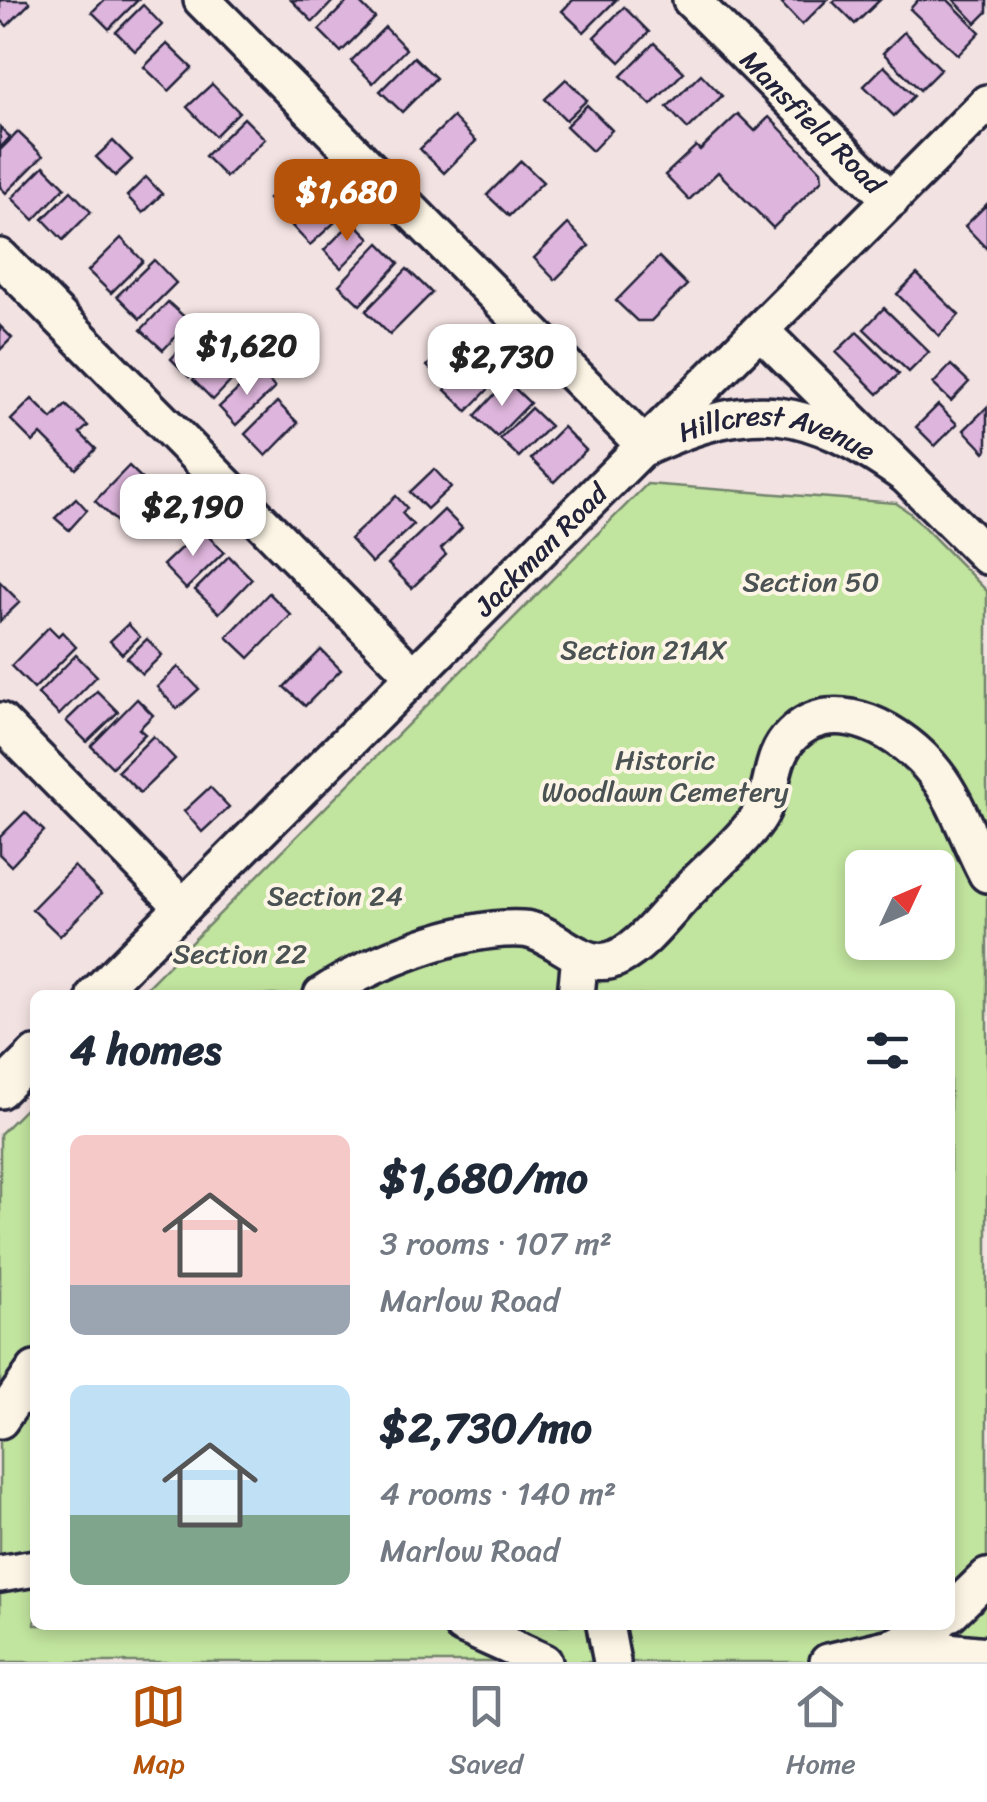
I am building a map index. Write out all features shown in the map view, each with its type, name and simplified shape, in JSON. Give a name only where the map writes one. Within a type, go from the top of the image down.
[{"type":"street","points":[[202,0],[646,446]]},
{"type":"street","name":"Mansfield Road","points":[[691,0],[890,200]]},
{"type":"street","name":"Jackman Road","points":[[100,990],[987,102]]},
{"type":"street","points":[[0,258],[414,676]]},
{"type":"street","name":"Hillcrest Avenue","points":[[761,332],[987,556]]},
{"type":"street","name":"Hillcrest Avenue","points":[[646,446],[689,427],[723,417],[754,414],[818,425],[855,440],[904,474]]},
{"type":"street","points":[[331,990],[404,954],[486,932],[518,928],[537,930],[580,956],[610,961],[641,938],[760,815],[775,762],[792,734],[804,724],[837,715],[870,723],[924,760],[946,788],[987,874]]},
{"type":"street","points":[[0,720],[183,907]]},
{"type":"street","points":[[577,990],[580,956]]},
{"type":"street","points":[[0,1090],[30,1060]]},
{"type":"street","points":[[0,1420],[30,1377]]},
{"type":"street","points":[[0,1574],[30,1569]]},
{"type":"street","points":[[955,1608],[987,1577]]},
{"type":"street","points":[[473,1630],[544,1662]]},
{"type":"street","points":[[606,1630],[612,1662]]},
{"type":"street","points":[[828,1662],[896,1646],[927,1630]]},
{"type":"street","points":[[896,1646],[987,1656]]},
{"type":"green space","name":"Historic Woodlawn Cemetery","points":[[647,484],[896,503],[910,513],[987,591],[987,1662],[0,1662],[0,1134],[30,1104],[30,1630],[955,1630],[955,990],[144,990]]},
{"type":"building","points":[[0,0],[30,3],[7,26],[0,19]]},
{"type":"building","points":[[104,0],[138,0],[109,29],[92,12]]},
{"type":"building","points":[[291,0],[334,0],[313,22]]},
{"type":"building","points":[[349,0],[357,0],[375,18],[341,52],[319,30]]},
{"type":"building","points":[[573,0],[616,0],[584,32],[562,11]]},
{"type":"building","points":[[786,0],[827,0],[802,25],[782,4]]},
{"type":"building","points":[[880,0],[855,24],[833,2]]},
{"type":"building","points":[[918,0],[948,0],[980,32],[958,55],[910,9]]},
{"type":"building","points":[[954,0],[987,0],[987,12],[976,23]]},
{"type":"building","points":[[143,5],[162,25],[135,51],[116,32]]},
{"type":"building","points":[[624,7],[649,32],[620,62],[594,37]]},
{"type":"building","points":[[385,27],[406,49],[373,83],[351,61]]},
{"type":"building","points":[[904,32],[941,69],[920,90],[883,53]]},
{"type":"building","points":[[654,43],[684,72],[651,105],[621,76]]},
{"type":"building","points":[[167,44],[192,68],[169,91],[144,67]]},
{"type":"building","points":[[414,57],[436,78],[402,112],[380,91]]},
{"type":"building","points":[[884,66],[914,96],[894,116],[864,86]]},
{"type":"building","points":[[701,74],[722,96],[688,129],[667,107]]},
{"type":"building","points":[[566,79],[587,100],[566,120],[545,99]]},
{"type":"building","points":[[212,84],[239,112],[215,136],[187,107]]},
{"type":"building","points":[[587,105],[612,130],[592,151],[566,126]]},
{"type":"building","points":[[738,114],[755,131],[769,117],[821,171],[822,180],[773,228],[718,172],[689,200],[665,175],[696,146],[700,150]]},
{"type":"building","points":[[453,117],[476,141],[444,173],[420,149]]},
{"type":"building","points":[[244,118],[265,139],[226,177],[205,156]]},
{"type":"building","points":[[0,127],[10,137],[0,148]]},
{"type":"building","points":[[18,132],[43,156],[6,193],[0,187],[0,150]]},
{"type":"building","points":[[113,141],[132,160],[115,176],[96,157]]},
{"type":"building","points":[[521,161],[543,182],[509,216],[487,195]]},
{"type":"building","points":[[44,166],[65,187],[34,220],[12,198]]},
{"type":"building","points":[[294,173],[313,192],[288,218],[268,199]]},
{"type":"building","points":[[146,177],[162,194],[143,213],[127,196]]},
{"type":"building","points":[[71,191],[91,212],[63,240],[43,219]]},
{"type":"building","points":[[328,193],[346,212],[310,245],[292,226]]},
{"type":"building","points":[[987,204],[987,249],[965,226]]},
{"type":"building","points":[[353,221],[370,238],[341,268],[324,250]]},
{"type":"building","points":[[568,224],[589,246],[555,280],[534,258]]},
{"type":"building","points":[[121,238],[143,261],[111,293],[88,271]]},
{"type":"building","points":[[379,243],[399,263],[360,305],[339,285]]},
{"type":"building","points":[[659,257],[687,285],[651,321],[637,321],[616,301]]},
{"type":"building","points":[[154,260],[176,283],[140,319],[117,296]]},
{"type":"building","points":[[407,269],[432,293],[390,335],[366,311]]},
{"type":"building","points":[[917,274],[959,315],[939,336],[897,294]]},
{"type":"building","points":[[168,302],[190,322],[163,350],[141,330]]},
{"type":"building","points":[[884,308],[929,352],[909,372],[864,329]]},
{"type":"building","points":[[0,326],[12,338],[0,350]]},
{"type":"building","points":[[200,328],[219,347],[189,377],[171,359]]},
{"type":"building","points":[[857,332],[899,374],[878,394],[836,352]]},
{"type":"building","points":[[458,334],[476,352],[446,384],[427,366]]},
{"type":"building","points":[[233,338],[253,358],[213,400],[193,380]]},
{"type":"building","points":[[484,349],[506,371],[467,411],[445,390]]},
{"type":"building","points":[[951,365],[969,382],[951,401],[933,384]]},
{"type":"building","points":[[259,370],[275,388],[236,425],[219,407]]},
{"type":"building","points":[[507,381],[530,403],[497,437],[475,416]]},
{"type":"building","points":[[32,399],[52,419],[66,405],[88,426],[80,433],[96,449],[76,469],[41,434],[33,442],[11,420]]},
{"type":"building","points":[[277,402],[298,423],[266,456],[245,434]]},
{"type":"building","points":[[938,405],[957,424],[935,446],[916,427]]},
{"type":"building","points":[[987,407],[987,450],[985,452],[964,430]]},
{"type":"building","points":[[531,408],[550,426],[519,457],[500,439]]},
{"type":"building","points":[[563,427],[586,450],[554,482],[531,459]]},
{"type":"building","points":[[129,466],[153,489],[119,524],[95,501]]},
{"type":"building","points":[[434,469],[451,487],[427,509],[410,492]]},
{"type":"building","points":[[396,496],[407,508],[402,513],[413,525],[372,563],[350,539]]},
{"type":"building","points":[[76,498],[87,510],[69,530],[55,518]]},
{"type":"building","points":[[444,510],[462,528],[441,549],[446,555],[412,588],[388,564]]},
{"type":"building","points":[[201,529],[224,552],[186,589],[163,565]]},
{"type":"building","points":[[229,556],[252,579],[219,613],[195,590]]},
{"type":"building","points":[[0,582],[20,602],[0,621]]},
{"type":"building","points":[[269,593],[291,615],[249,658],[227,637]]},
{"type":"building","points":[[128,624],[140,637],[122,654],[110,641]]},
{"type":"building","points":[[49,627],[58,636],[62,632],[76,647],[34,689],[11,666]]},
{"type":"building","points":[[147,639],[162,655],[142,674],[127,658]]},
{"type":"building","points":[[321,650],[341,670],[305,706],[284,687]]},
{"type":"building","points":[[76,655],[97,676],[59,715],[38,694]]},
{"type":"building","points":[[178,667],[199,689],[177,709],[157,687]]},
{"type":"building","points":[[97,691],[118,712],[87,742],[66,721]]},
{"type":"building","points":[[137,699],[153,715],[139,729],[145,734],[112,767],[91,746]]},
{"type":"building","points":[[153,736],[175,759],[140,793],[118,771]]},
{"type":"building","points":[[210,787],[229,807],[202,832],[184,811]]},
{"type":"building","points":[[25,812],[44,831],[11,866],[0,855],[0,837]]},
{"type":"building","points":[[74,866],[101,894],[60,936],[32,909]]},
{"type":"park label","name":"Section 50","points":[[811,581]]},
{"type":"park label","name":"Section 21AX","points":[[644,649]]},
{"type":"park label","name":"Section 24","points":[[335,895]]},
{"type":"park label","name":"Section 22","points":[[240,953]]}]
